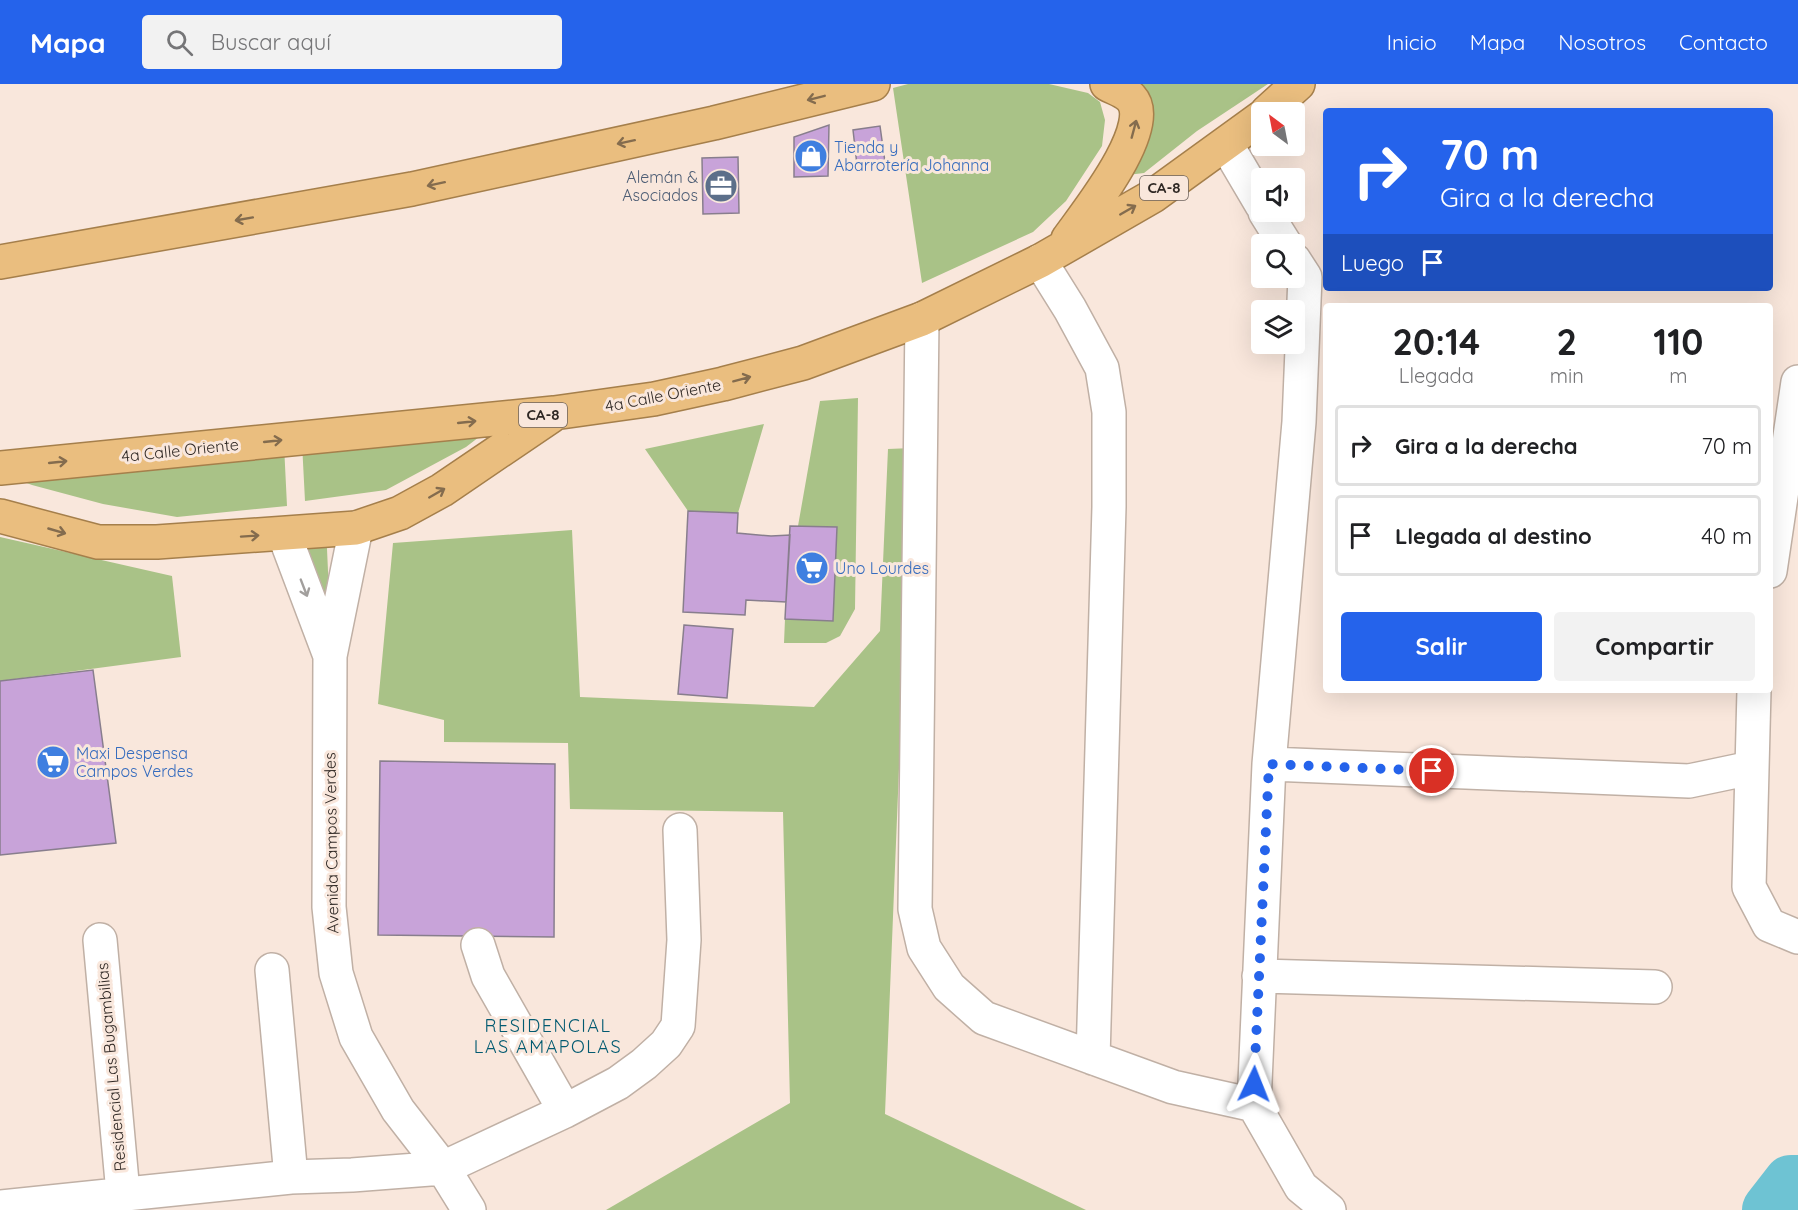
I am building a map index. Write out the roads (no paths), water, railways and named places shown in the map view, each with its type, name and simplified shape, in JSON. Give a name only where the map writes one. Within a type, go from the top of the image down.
[{"type":"highway","points":[[0,262],[412,189],[714,123],[873,84]]},
{"type":"highway","points":[[1050,255],[1094,203],[1129,148],[1136,121],[1136,109],[1131,98],[1107,84]]},
{"type":"highway","points":[[1278,102],[1298,84]]},
{"type":"highway","name":"4a Calle Oriente","points":[[0,468],[554,413],[654,399],[803,363],[922,319],[1050,255],[1153,196],[1251,125]]},
{"type":"highway","points":[[0,516],[98,542],[157,542],[356,528],[400,513],[442,490],[554,413]]},
{"type":"street","points":[[1226,144],[1251,186]]},
{"type":"street","points":[[1050,255],[1070,309],[1102,368],[1109,412],[1109,507],[1093,1058]]},
{"type":"street","points":[[1305,288],[1299,422],[1269,764],[1254,1105],[1301,1187],[1329,1210]]},
{"type":"street","points":[[922,319],[915,909],[924,948],[949,987],[984,1018],[1173,1087],[1254,1105]]},
{"type":"street","points":[[1773,551],[1798,382]]},
{"type":"street","name":"Avenida Campos Verdes","points":[[356,528],[330,656],[329,907],[336,973],[356,1037],[398,1110],[443,1168],[469,1210]]},
{"type":"street","name":"Avenida Campos Verdes","points":[[284,534],[330,656]]},
{"type":"street","points":[[1754,693],[1749,887],[1769,924],[1798,937]]},
{"type":"street","points":[[1269,764],[1689,781],[1752,768]]},
{"type":"street","points":[[443,1168],[565,1111],[618,1083],[666,1044],[678,1026],[684,940],[680,830]]},
{"type":"street","name":"Residencial Las Bugambilias","points":[[100,940],[123,1193]]},
{"type":"street","points":[[478,945],[488,976],[565,1111]]},
{"type":"street","points":[[272,970],[291,1177]]},
{"type":"street","points":[[1259,976],[1655,987]]},
{"type":"street","name":"Residencial Las Bugambilias","points":[[0,1207],[291,1177],[443,1168]]},
{"type":"waterway","points":[[1770,1210],[1791,1183],[1798,1183]]},
{"type":"place","name":"Tienda y Abarrotería Johanna","points":[[811,156]]},
{"type":"place","name":"Alemán & Asociados","points":[[721,186]]},
{"type":"place","name":"Uno Lourdes","points":[[812,568]]},
{"type":"place","name":"Maxi Despensa Campos Verdes","points":[[53,762]]},
{"type":"district","name":"RESIDENCIAL LAS AMAPOLAS","points":[[548,1036]]}]
